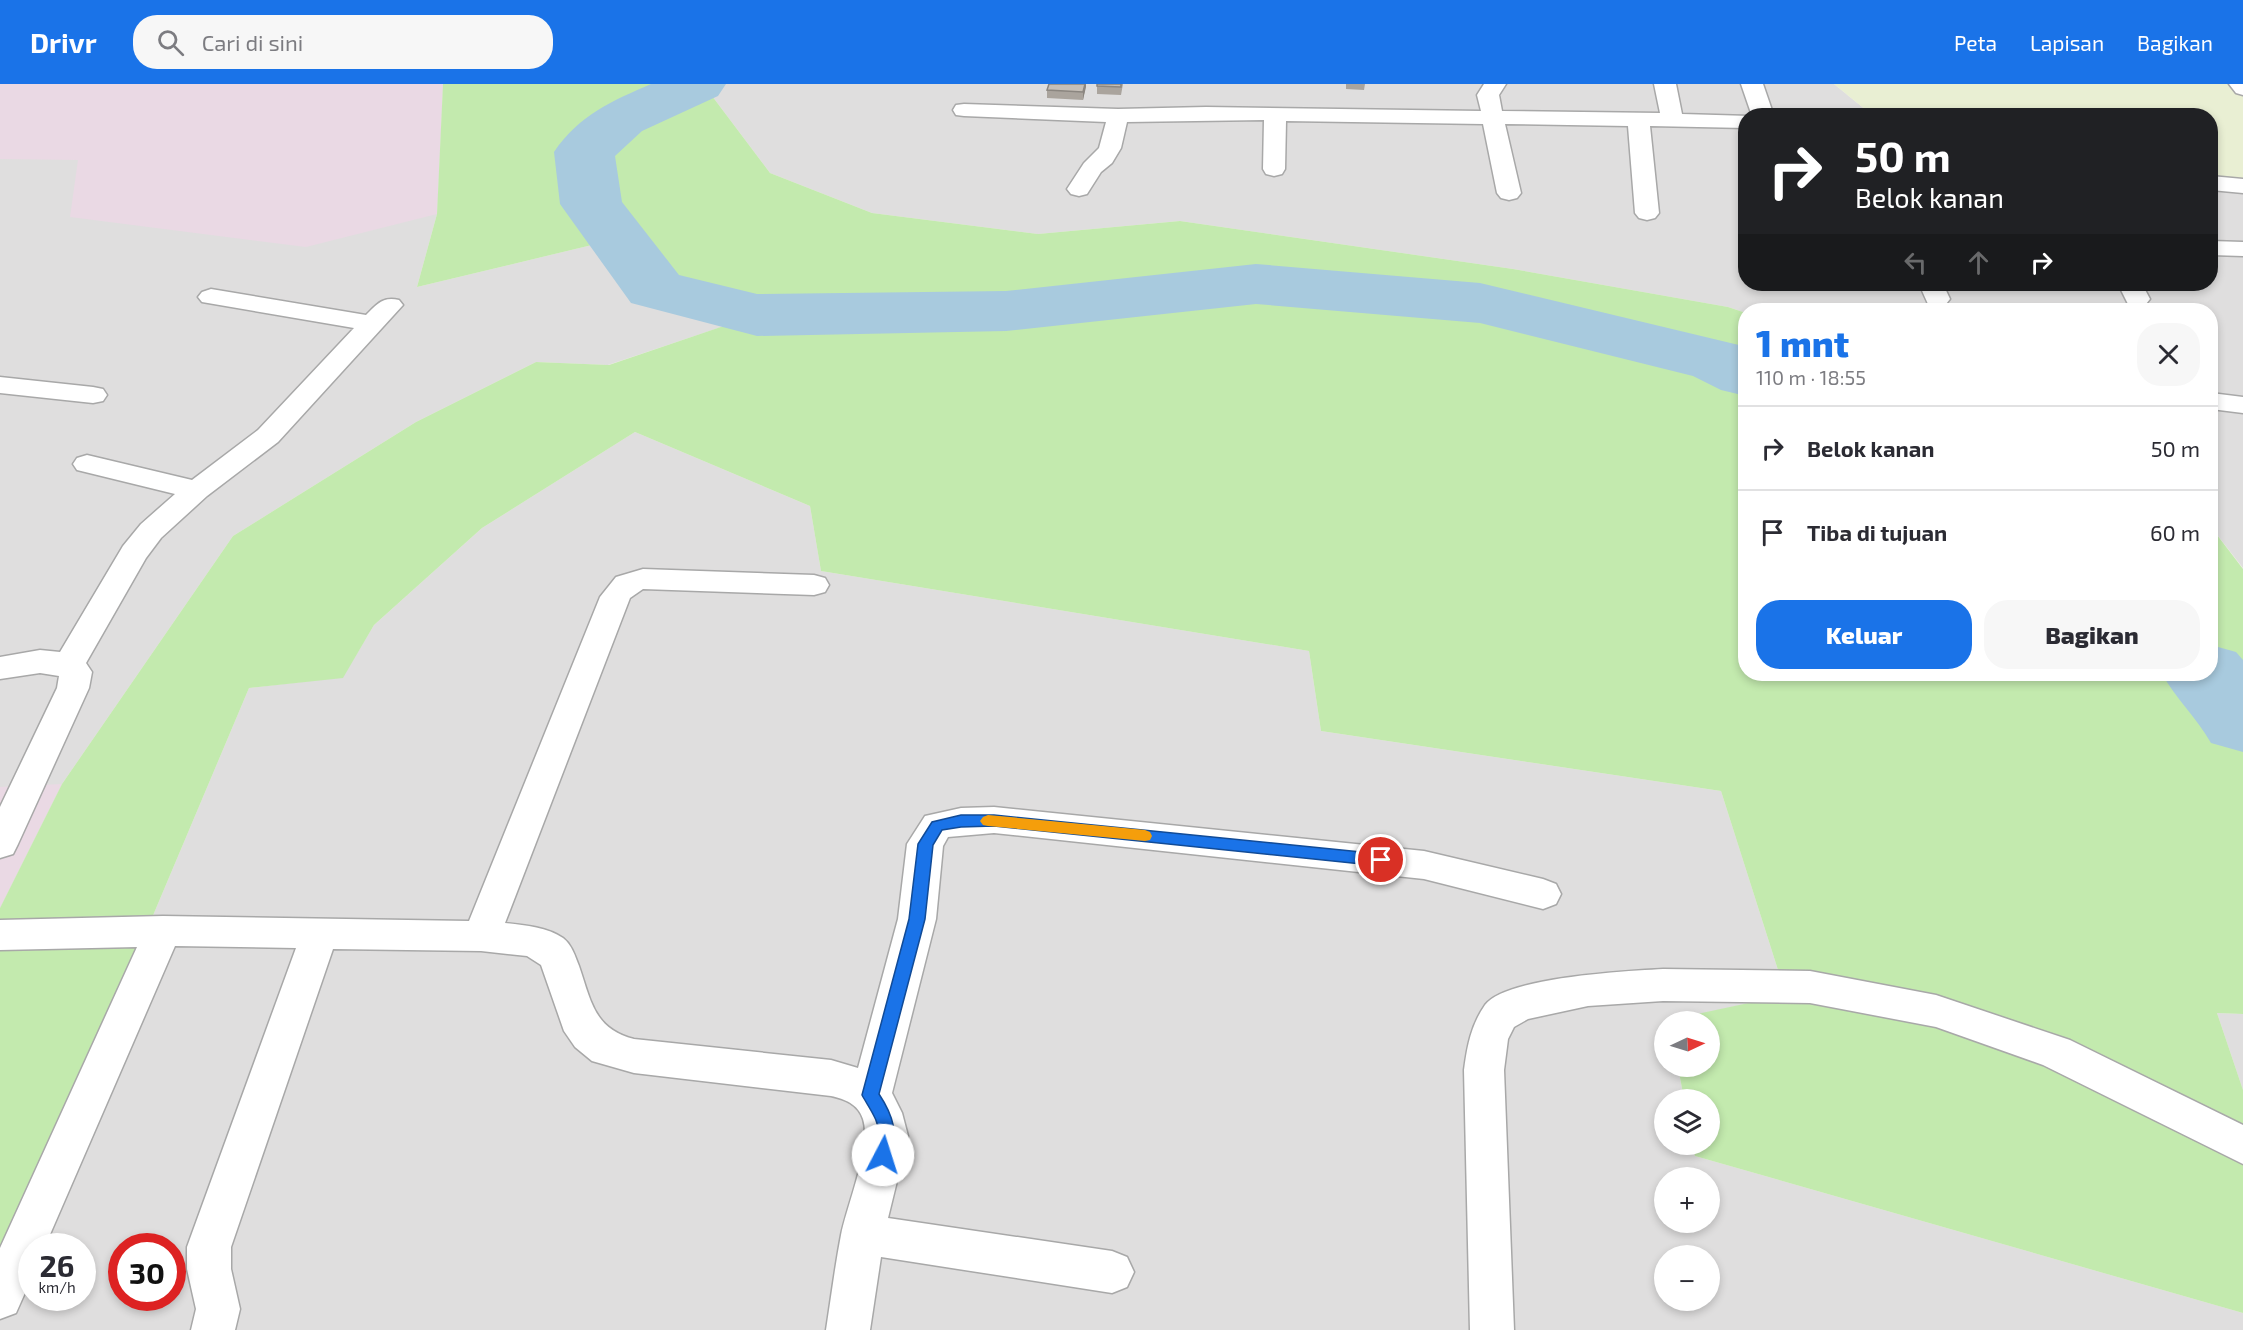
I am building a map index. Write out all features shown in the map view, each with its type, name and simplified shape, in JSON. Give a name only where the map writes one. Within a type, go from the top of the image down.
[{"type":"street","points":[[1495,84],[1488,95],[1509,193]]},
{"type":"street","points":[[1665,84],[1672,120]]},
{"type":"street","points":[[1752,84],[1760,108]]},
{"type":"street","points":[[2240,84],[2243,89]]},
{"type":"street","points":[[964,110],[1118,116],[1180,113],[1738,122]]},
{"type":"street","points":[[1275,115],[1275,169]]},
{"type":"street","points":[[1079,189],[1092,168],[1104,158],[1110,148],[1118,116]]},
{"type":"street","points":[[1638,119],[1647,213]]},
{"type":"street","points":[[2218,184],[2243,186]]},
{"type":"street","points":[[2218,248],[2243,249]]},
{"type":"street","points":[[69,664],[134,553],[166,514],[268,436],[382,315],[211,297]]},
{"type":"street","points":[[0,385],[93,395]]},
{"type":"street","points":[[2218,402],[2243,405]]},
{"type":"street","points":[[87,464],[197,490]]},
{"type":"street","points":[[481,936],[620,588],[629,581],[643,579],[814,585]]},
{"type":"street","points":[[0,668],[53,661],[69,664],[76,672],[73,688],[0,844]]},
{"type":"street","points":[[871,1095],[917,919],[925,844],[937,826],[961,821],[994,820],[1424,865],[1543,894]]},
{"type":"street","points":[[0,1298],[150,932]]},
{"type":"street","points":[[0,935],[150,932],[320,933],[481,936],[530,941],[548,948],[557,957],[578,1019],[589,1035],[606,1049],[634,1056],[831,1078],[855,1084],[871,1095],[882,1113],[887,1136],[863,1234],[848,1330]]},
{"type":"street","points":[[213,1330],[218,1309],[209,1269],[208,1247],[320,933]]},
{"type":"street","points":[[1492,1330],[1484,1070],[1488,1040],[1500,1015],[1520,1004],[1588,990],[1663,985],[1810,987],[1936,1011],[2056,1052],[2243,1145]]},
{"type":"street","points":[[863,1234],[1112,1272]]},
{"type":"shaded area","points":[[0,84],[443,84],[437,214],[417,287],[617,239],[655,289],[757,315],[608,365],[536,362],[416,422],[233,536],[62,784],[0,908]]},
{"type":"shaded area","points":[[0,84],[443,84],[437,214],[306,247],[70,217],[78,160],[0,159]]},
{"type":"shaded area","points":[[703,84],[1834,84],[1863,108],[1738,108],[1738,291],[2218,291],[2218,178],[2243,179],[2243,568],[2218,536],[2218,303],[1738,303],[1738,310],[1513,269],[1180,221],[1038,234],[872,213],[770,173]]},
{"type":"shaded area","points":[[635,432],[810,506],[821,571],[1309,651],[1321,731],[1721,791],[1786,995],[1714,1011],[1654,1011],[1654,1077],[1680,1077],[1682,1089],[1654,1089],[1654,1155],[1695,1155],[2243,1313],[2243,1330],[0,1330],[0,1278],[18,1235],[18,1311],[96,1311],[96,1233],[19,1233],[249,688],[343,677],[374,625],[482,528]]},
{"type":"shaded area","points":[[62,784],[0,908],[0,787]]},
{"type":"shaded area","points":[[2217,1013],[2243,1014],[2243,1090]]},
{"type":"green space","points":[[443,84],[703,84],[770,173],[872,213],[1038,234],[1180,221],[1513,269],[1738,310],[1738,681],[2218,681],[2218,536],[2243,569],[2243,1014],[2217,1013],[2243,1090],[2243,1313],[1695,1156],[1720,1155],[1720,1089],[1682,1089],[1680,1077],[1720,1077],[1720,1011],[1711,1011],[1786,995],[1721,791],[1321,731],[1309,651],[821,571],[810,506],[635,432],[482,528],[374,625],[343,678],[249,688],[0,1278],[0,908],[62,784],[233,536],[416,422],[536,362],[609,365],[756,315],[655,289],[617,239],[417,287],[437,214]]},
{"type":"green space","points":[[1834,84],[2243,84],[2243,179],[2218,178],[2218,108],[1863,108]]},
{"type":"building","points":[[1049,84],[1085,84],[1083,92],[1047,90]]},
{"type":"building","points":[[1097,84],[1121,84],[1121,87],[1097,86]]},
{"type":"waterway","points":[[698,84],[621,119],[584,152],[591,204],[655,289],[757,315],[1006,311],[1256,284],[1480,303],[1718,361],[1738,371]]},
{"type":"waterway","points":[[2211,681],[2239,712],[2243,720]]},
{"type":"slow traffic","points":[[988,821],[1145,836]]},
{"type":"route","points":[[883,1155],[887,1136],[882,1113],[871,1095],[917,919],[925,844],[937,826],[961,821],[994,820],[1381,860]]}]
